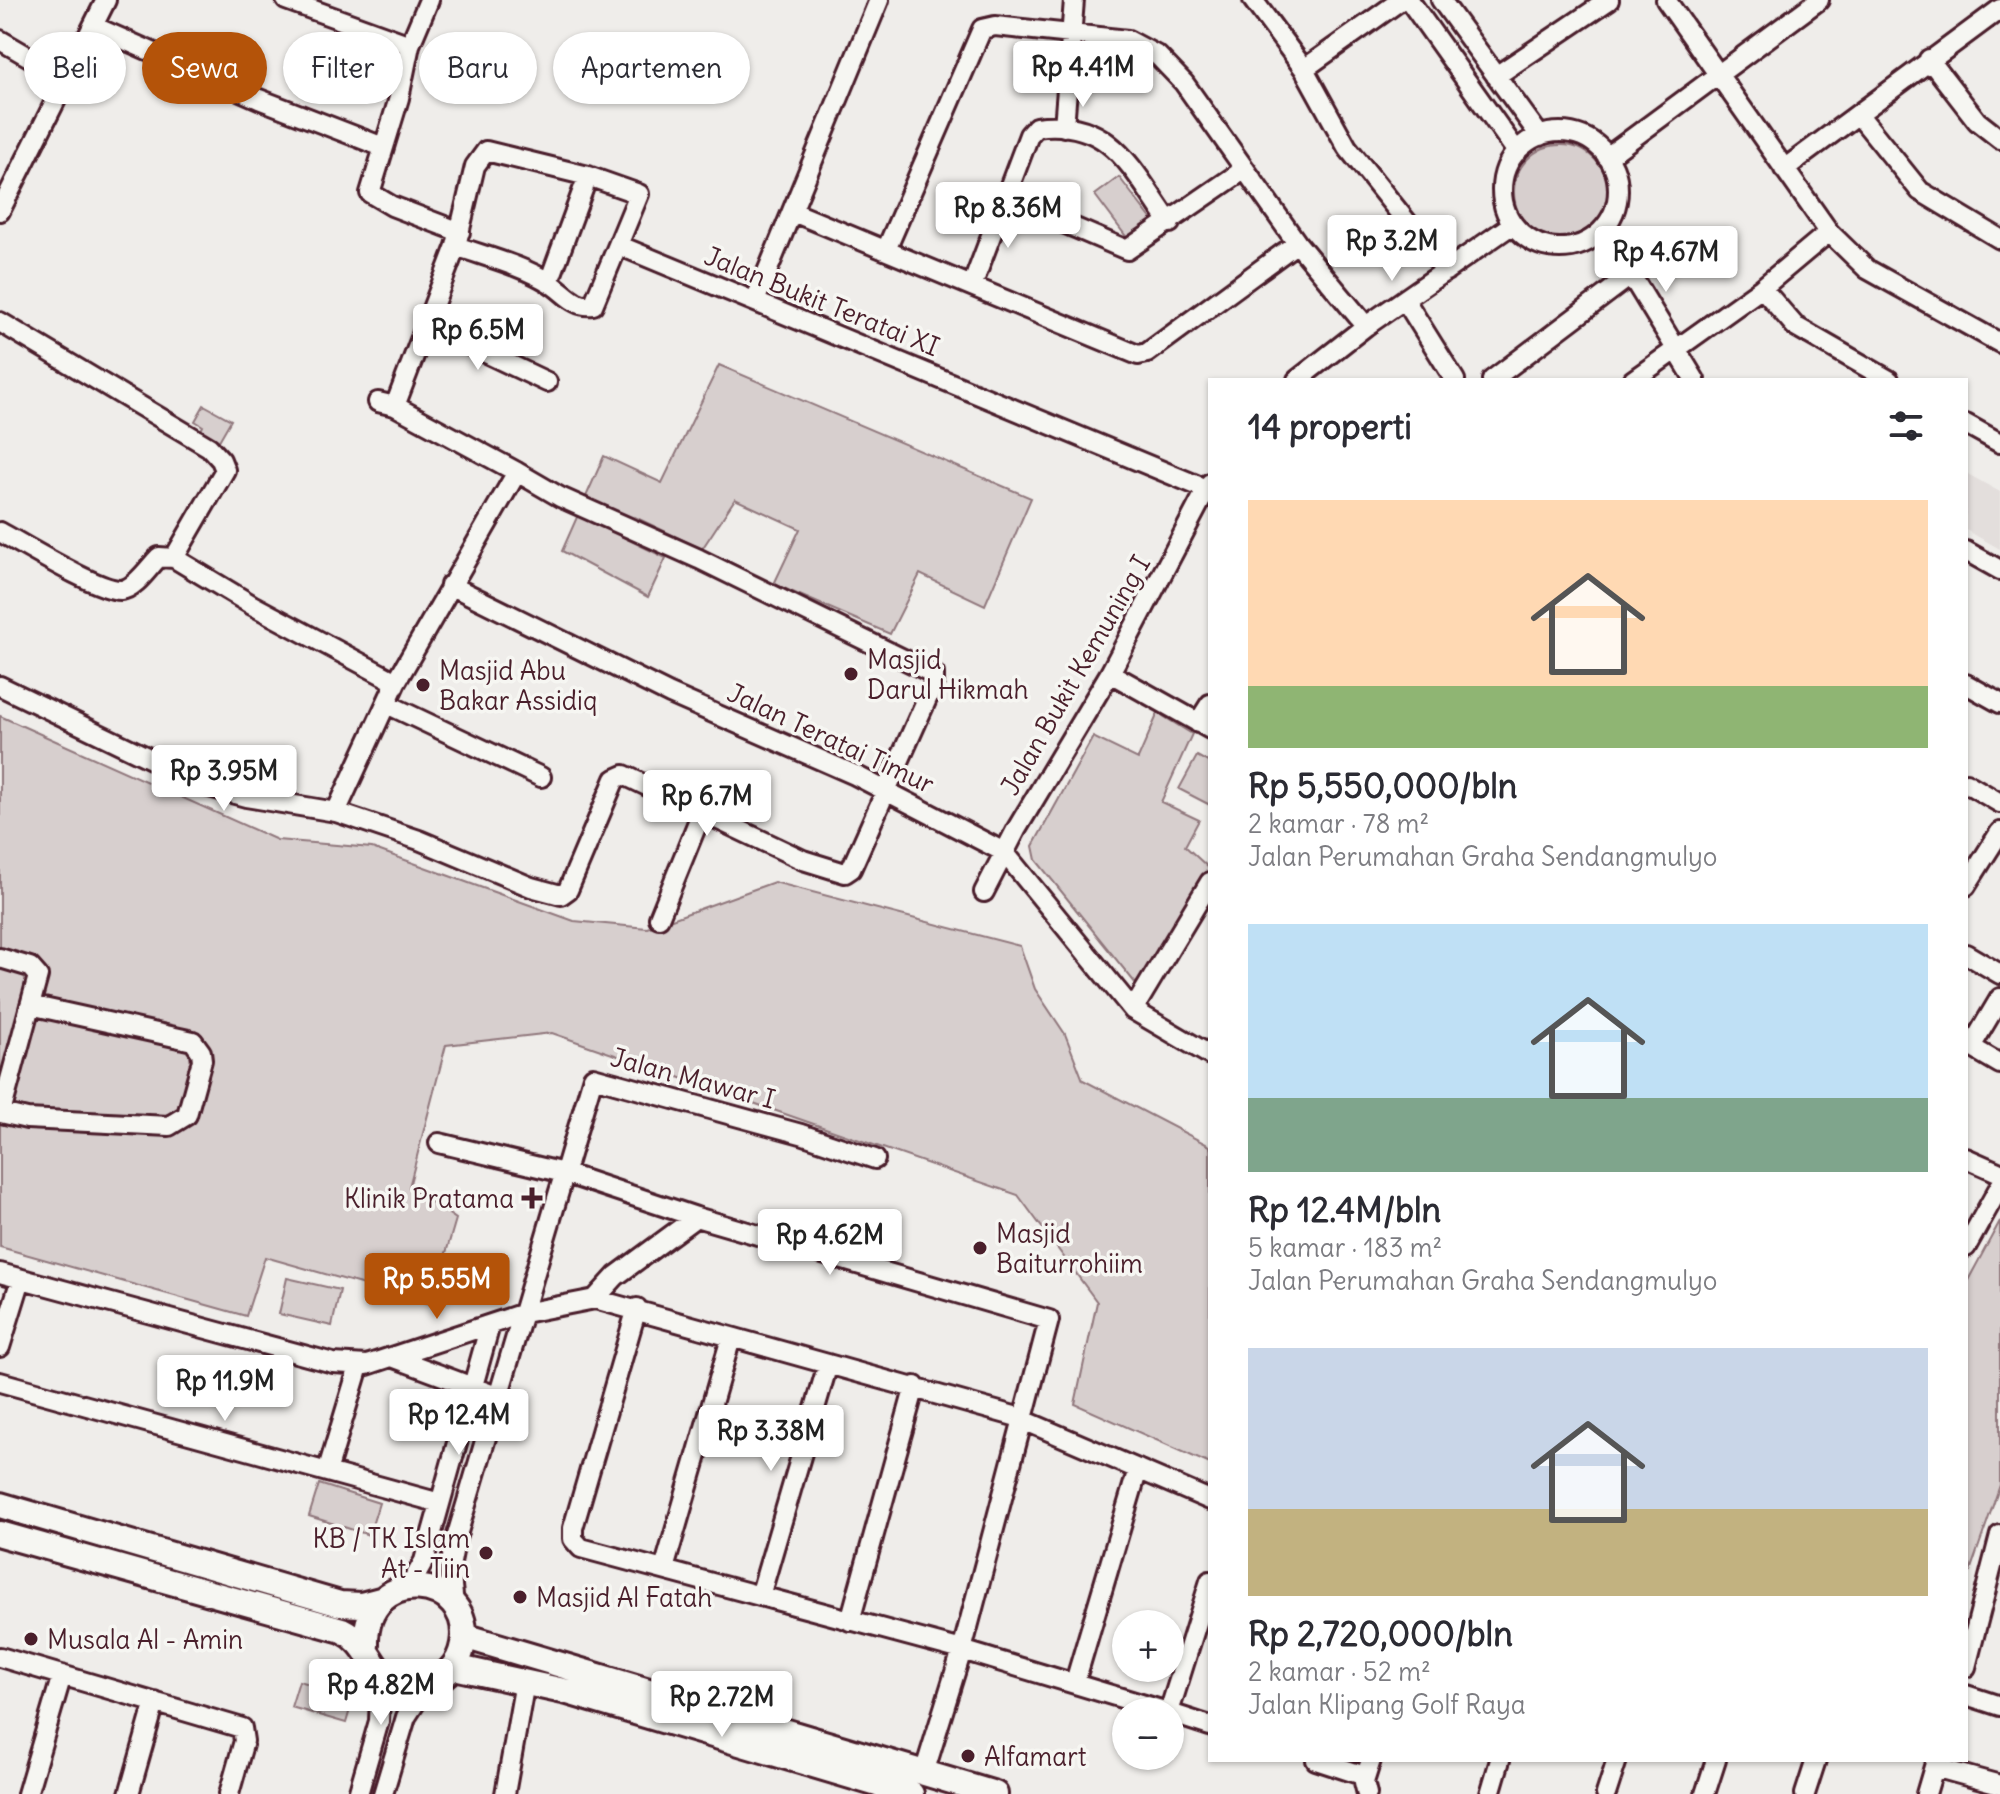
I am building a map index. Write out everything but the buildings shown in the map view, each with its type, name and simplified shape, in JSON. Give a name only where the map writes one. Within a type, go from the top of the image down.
[{"type":"main road","points":[[0,1505],[340,1604],[361,1605],[410,1586],[426,1588],[454,1605],[464,1636],[454,1667],[427,1685],[411,1686],[381,1674],[366,1645],[365,1629],[380,1600]]},
{"type":"main road","points":[[0,1534],[342,1630],[366,1645]]},
{"type":"main road","points":[[464,1636],[811,1752],[911,1794]]},
{"type":"main road","points":[[454,1667],[811,1752],[924,1773],[995,1794]]},
{"type":"street","points":[[90,32],[106,0]]},
{"type":"street","points":[[286,0],[410,45]]},
{"type":"street","points":[[335,18],[342,0]]},
{"type":"street","points":[[0,686],[209,787],[246,797],[336,812],[419,840],[531,887],[558,895],[568,890],[599,812],[619,777],[631,776],[812,864],[845,873],[851,869],[934,683],[932,671],[699,559],[560,497],[386,404],[427,325],[458,239],[475,166],[486,151],[588,176],[639,194],[593,305],[577,304],[549,282],[458,239],[370,193],[399,98],[410,45],[429,0]]},
{"type":"street","points":[[1064,127],[1074,0]]},
{"type":"street","points":[[1253,0],[1304,69],[1347,147],[1446,271]]},
{"type":"street","points":[[1304,69],[1401,0]]},
{"type":"street","points":[[1409,0],[1517,152]]},
{"type":"street","points":[[1441,0],[1540,136]]},
{"type":"street","points":[[1496,76],[1609,0]]},
{"type":"street","points":[[1666,0],[1829,232],[1867,269],[2000,343]]},
{"type":"street","points":[[1607,157],[1815,1]]},
{"type":"street","points":[[755,301],[793,212],[871,4]]},
{"type":"street","points":[[1784,169],[2000,9]]},
{"type":"street","points":[[93,26],[259,99],[383,147]]},
{"type":"street","points":[[886,250],[982,29],[995,26],[1128,40],[1158,56],[1184,83],[1297,243],[1366,326]]},
{"type":"street","points":[[0,40],[24,54]]},
{"type":"street","points":[[1929,59],[1977,121],[2000,139]]},
{"type":"street","points":[[1,207],[54,104]]},
{"type":"street","points":[[1858,114],[1920,191],[2000,239]]},
{"type":"street","points":[[972,286],[1029,135],[1036,127],[1064,127],[1109,140],[1170,223]]},
{"type":"street","points":[[1563,132],[1598,147],[1613,168],[1617,193],[1610,218],[1603,229],[1582,244],[1556,248],[1532,241],[1513,224],[1502,187],[1509,163],[1517,152],[1540,136],[1563,132]]},
{"type":"street","points":[[1005,198],[1127,250],[1245,169]]},
{"type":"street","points":[[549,282],[588,176]]},
{"type":"street","points":[[793,212],[1131,354],[1143,355],[1297,243]]},
{"type":"street","points":[[1300,378],[1366,326],[1513,224]]},
{"type":"street","points":[[1603,229],[1694,378]]},
{"type":"street","points":[[1636,378],[1762,288],[1829,232]]},
{"type":"street","name":"Jalan Bukit Teratai XI","points":[[618,245],[1208,486]]},
{"type":"street","points":[[1495,378],[1630,276]]},
{"type":"street","points":[[1762,288],[1795,326],[1886,378]]},
{"type":"street","points":[[1405,300],[1454,378]]},
{"type":"street","points":[[0,322],[209,447],[221,460],[225,470],[174,558]]},
{"type":"street","points":[[427,325],[547,382]]},
{"type":"street","points":[[1968,425],[2000,443]]},
{"type":"street","points":[[336,812],[396,682],[517,472]]},
{"type":"street","name":"Jalan Bukit Kemuning I","points":[[984,892],[1004,852],[1110,673],[1208,486]]},
{"type":"street","points":[[0,532],[88,579],[121,590],[132,586],[159,557],[174,558],[252,605],[396,682]]},
{"type":"street","points":[[1968,552],[2000,570]]},
{"type":"street","name":"Jalan Teratai Timur","points":[[450,585],[670,694],[885,791],[1004,852],[1133,1010]]},
{"type":"street","points":[[1110,673],[1204,726]]},
{"type":"street","points":[[1968,685],[2000,703]]},
{"type":"street","points":[[387,704],[541,777]]},
{"type":"street","points":[[1968,784],[2000,803]]},
{"type":"street","points":[[659,918],[702,812]]},
{"type":"street","points":[[1968,879],[2000,832]]},
{"type":"street","points":[[1208,885],[1133,1010],[1208,1054]]},
{"type":"street","points":[[1968,955],[2000,974]]},
{"type":"street","points":[[0,958],[30,967],[38,976],[30,1005],[0,1114],[27,1119],[169,1126],[187,1115],[202,1060],[201,1052],[193,1041],[30,1005]]},
{"type":"street","points":[[2000,998],[1968,1046],[2000,1064]]},
{"type":"street","name":"Jalan Mawar I","points":[[454,1605],[450,1567],[455,1542],[593,1077],[787,1130],[875,1159]]},
{"type":"street","points":[[439,1143],[564,1173],[696,1217],[1049,1320],[962,1650],[924,1773]]},
{"type":"street","points":[[1968,1159],[2000,1173]]},
{"type":"street","points":[[1968,1243],[2000,1186]]},
{"type":"street","points":[[595,1299],[616,1276],[696,1217]]},
{"type":"street","points":[[0,1273],[333,1363],[359,1366],[395,1358],[524,1313],[595,1299],[915,1386],[1023,1420],[1208,1499]]},
{"type":"street","points":[[0,1347],[21,1279]]},
{"type":"street","points":[[637,1308],[572,1534],[585,1551],[664,1569],[962,1650],[1125,1698]]},
{"type":"street","points":[[410,1586],[424,1561],[490,1325]]},
{"type":"street","points":[[664,1569],[731,1338]]},
{"type":"street","points":[[395,1358],[499,1397]]},
{"type":"street","points":[[760,1596],[828,1364]]},
{"type":"street","points":[[327,1472],[359,1366]]},
{"type":"street","points":[[0,1382],[440,1503]]},
{"type":"street","points":[[850,1621],[915,1386]]},
{"type":"street","points":[[1075,1682],[1138,1469]]},
{"type":"street","points":[[1968,1659],[2000,1535]]},
{"type":"street","points":[[1173,1698],[1208,1587]]},
{"type":"street","points":[[0,1657],[242,1728],[244,1741],[229,1794]]},
{"type":"street","points":[[358,1794],[380,1713],[381,1674]]},
{"type":"street","points":[[27,1794],[62,1675]]},
{"type":"street","points":[[505,1794],[525,1682]]},
{"type":"street","points":[[383,1794],[406,1717],[427,1685]]},
{"type":"street","points":[[1968,1696],[2000,1706]]},
{"type":"street","points":[[129,1794],[155,1702]]},
{"type":"street","points":[[1184,1717],[1208,1725]]},
{"type":"street","points":[[1322,1762],[1368,1777]]},
{"type":"street","points":[[1490,1794],[1499,1762]]},
{"type":"street","points":[[1606,1794],[1616,1762]]},
{"type":"street","points":[[1705,1794],[1715,1762]]},
{"type":"street","points":[[1805,1794],[1815,1762]]},
{"type":"street","points":[[1926,1794],[1935,1763],[2000,1785]]},
{"type":"shaded area","points":[[1561,145],[1579,149],[1594,159],[1604,174],[1608,192],[1604,210],[1594,225],[1579,235],[1561,239],[1543,235],[1528,225],[1518,210],[1514,192],[1518,174],[1528,159],[1543,149]]},
{"type":"shaded area","points":[[1119,177],[1152,220],[1128,239],[1095,195]]},
{"type":"shaded area","points":[[719,365],[1031,498],[985,605],[920,574],[890,634],[774,584],[800,529],[735,499],[702,549],[635,517],[625,538],[666,558],[648,597],[562,551],[604,456],[662,483]]},
{"type":"shaded area","points":[[204,405],[231,420],[216,446],[198,436],[203,426],[195,421]]},
{"type":"shaded area","points":[[1968,474],[2000,492],[2000,549],[1968,531]]},
{"type":"shaded area","points":[[1158,713],[1192,734],[1161,802],[1199,820],[1185,846],[1208,867],[1208,872],[1136,984],[1036,860],[1033,846],[1093,737],[1138,759]]},
{"type":"shaded area","points":[[0,716],[277,840],[372,848],[574,921],[647,928],[774,882],[1020,946],[1035,989],[1065,1034],[1083,1080],[1208,1145],[1208,1463],[1075,1404],[1097,1302],[1018,1195],[552,1033],[446,1045],[409,1187],[456,1219],[431,1304],[265,1257],[246,1316],[0,1247]]},
{"type":"shaded area","points":[[1197,756],[1208,762],[1208,804],[1179,789]]},
{"type":"shaded area","points":[[2000,1221],[2000,1485],[1968,1577],[1968,1280]]},
{"type":"shaded area","points":[[287,1278],[340,1290],[332,1326],[279,1314]]},
{"type":"shaded area","points":[[319,1484],[379,1503],[369,1535],[309,1516]]},
{"type":"shaded area","points":[[299,1681],[354,1696],[346,1723],[291,1707]]},
{"type":"place","name":"Masjid Darul Hikmah","points":[[851,674]]},
{"type":"place","name":"Masjid Abu Bakar Assidiq","points":[[423,685]]},
{"type":"place","name":"Klinik Pratama","points":[[532,1198]]},
{"type":"place","name":"Masjid Baiturrohiim","points":[[980,1248]]},
{"type":"place","name":"KB / TK Islam At - Tiin","points":[[486,1553]]},
{"type":"place","name":"Masjid Al Fatah","points":[[520,1597]]},
{"type":"place","name":"Musala Al - Amin","points":[[31,1639]]},
{"type":"place","name":"Alfamart","points":[[968,1756]]}]
